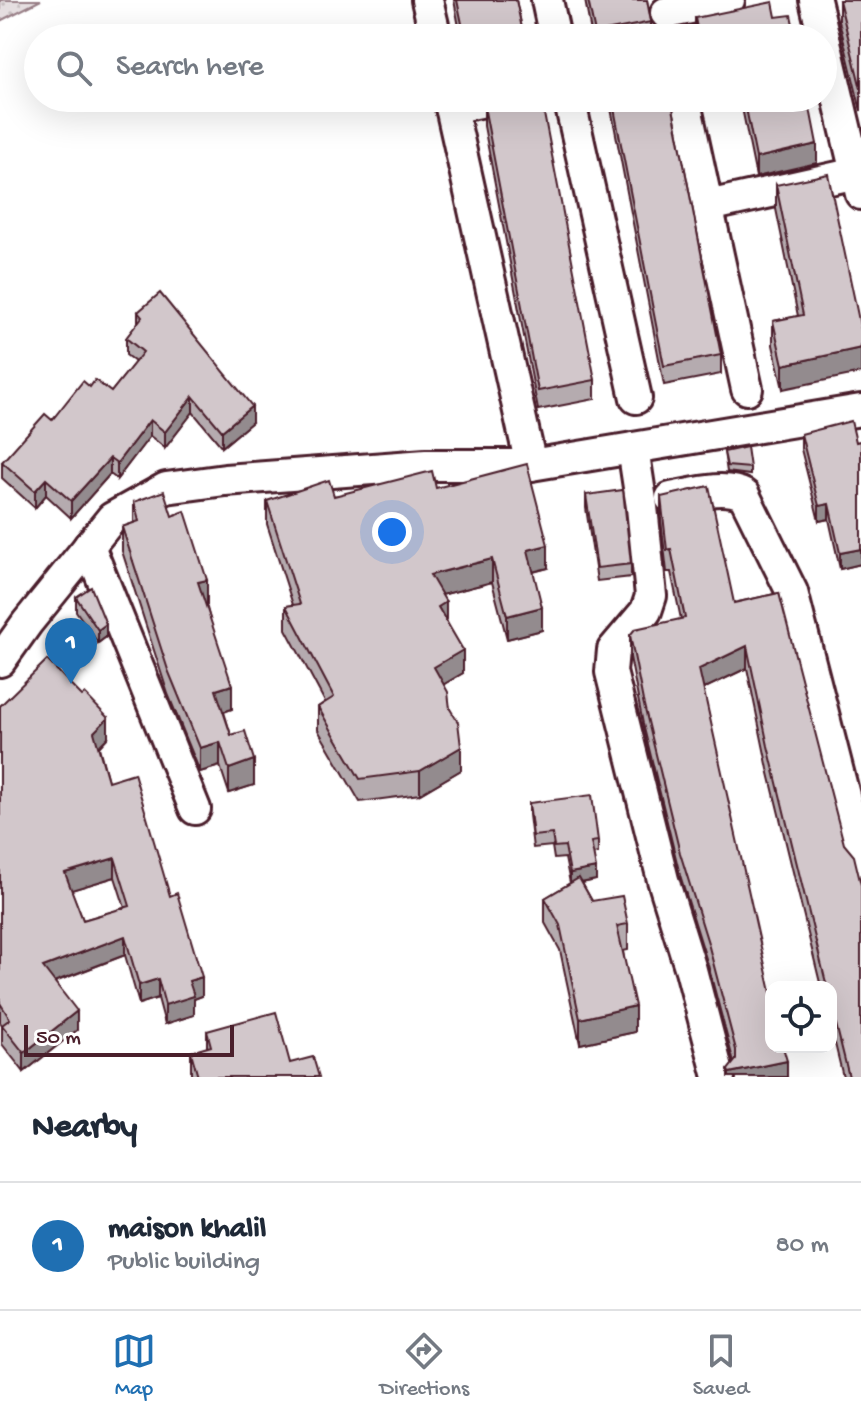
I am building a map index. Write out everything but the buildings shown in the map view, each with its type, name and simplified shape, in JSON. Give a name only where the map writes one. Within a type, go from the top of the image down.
[{"type":"street","points":[[427,0],[433,24]]},
{"type":"street","points":[[547,0],[552,24]]},
{"type":"street","points":[[667,17],[729,0]]},
{"type":"street","points":[[815,0],[821,24]]},
{"type":"street","points":[[708,206],[859,180],[837,90]]},
{"type":"street","points":[[452,112],[531,465]]},
{"type":"street","points":[[572,112],[636,398]]},
{"type":"street","points":[[687,112],[747,389]]},
{"type":"street","points":[[0,661],[112,518],[166,488],[225,480],[426,465],[531,465],[861,410]]},
{"type":"street","points":[[633,448],[651,596],[646,611],[613,650],[611,672],[663,880],[719,1077]]},
{"type":"street","points":[[642,507],[710,491],[737,491],[744,495],[792,592],[861,862]]},
{"type":"street","points":[[89,546],[195,809]]},
{"type":"shaded area","points":[[0,0],[41,0],[0,21]]},
{"type":"place","name":"maison khalil","points":[[71,684]]}]
